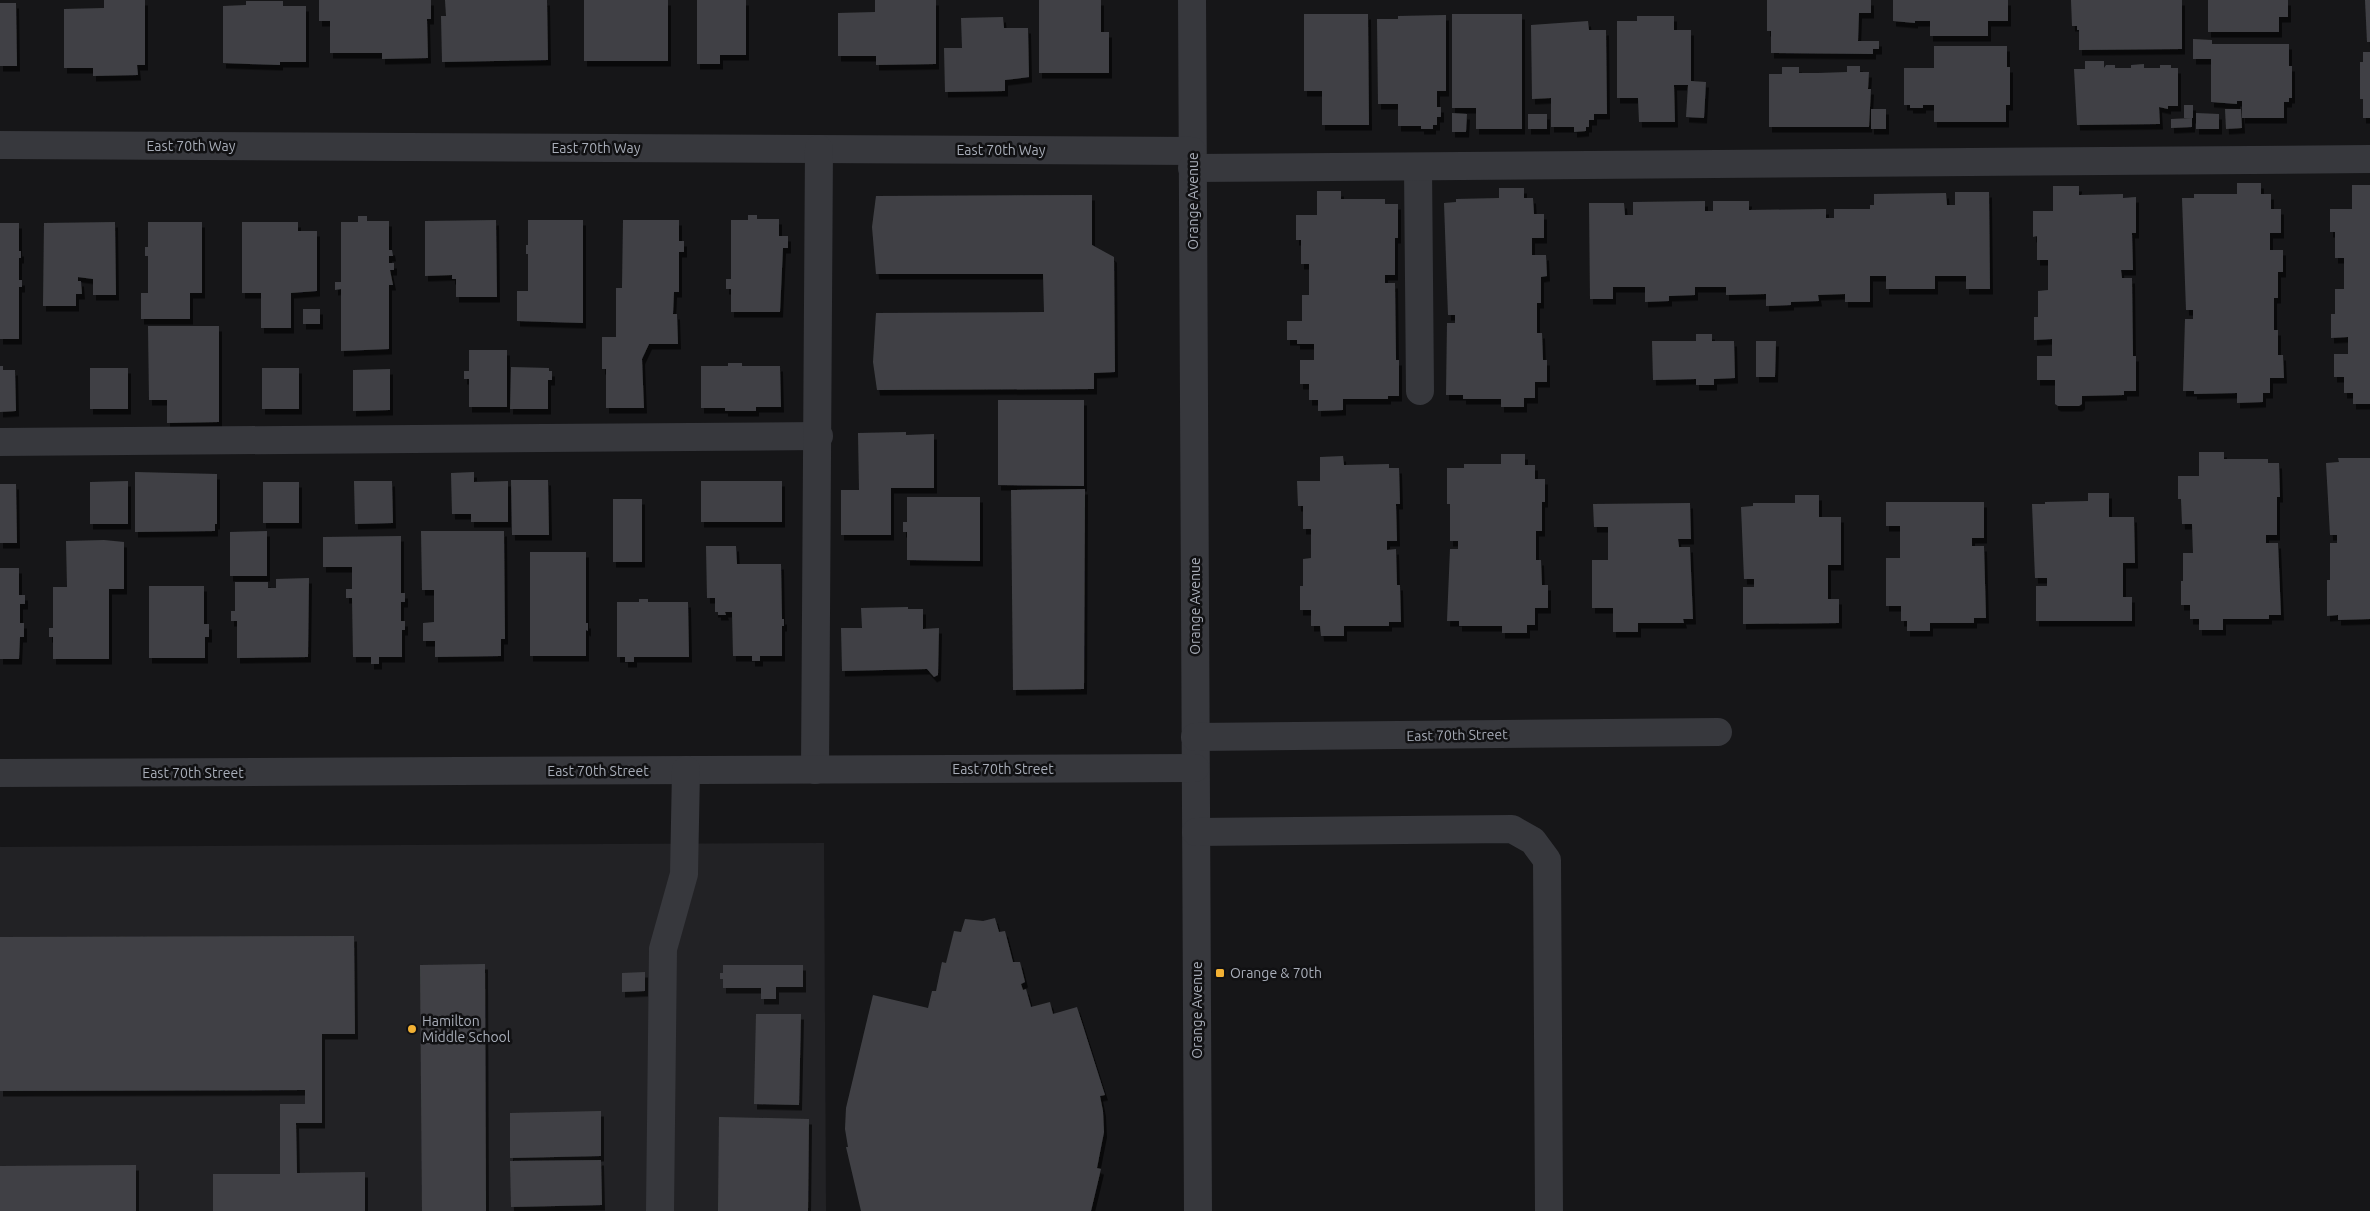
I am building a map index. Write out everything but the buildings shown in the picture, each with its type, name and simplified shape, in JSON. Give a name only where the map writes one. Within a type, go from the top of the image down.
[{"type":"street","name":"Orange Avenue","points":[[1192,0],[1198,1211]]},
{"type":"street","name":"East 70th Way","points":[[0,145],[819,149],[1418,167],[2370,159]]},
{"type":"street","points":[[815,770],[819,149]]},
{"type":"street","points":[[1418,167],[1420,391]]},
{"type":"street","points":[[0,442],[818,436]]},
{"type":"street","name":"East 70th Street","points":[[1195,737],[1718,732]]},
{"type":"street","name":"East 70th Street","points":[[0,773],[1195,768]]},
{"type":"street","points":[[660,1211],[663,949],[684,874],[686,770]]},
{"type":"street","points":[[1196,832],[1512,829],[1533,841],[1547,860],[1549,1211]]},
{"type":"shaded area","name":"Hamilton Middle School","points":[[824,843],[826,1211],[0,1211],[0,847]]},
{"type":"place","name":"Orange & 70th","points":[[1220,973]]},
{"type":"place","name":"Hamilton Middle School","points":[[412,1029]]}]
